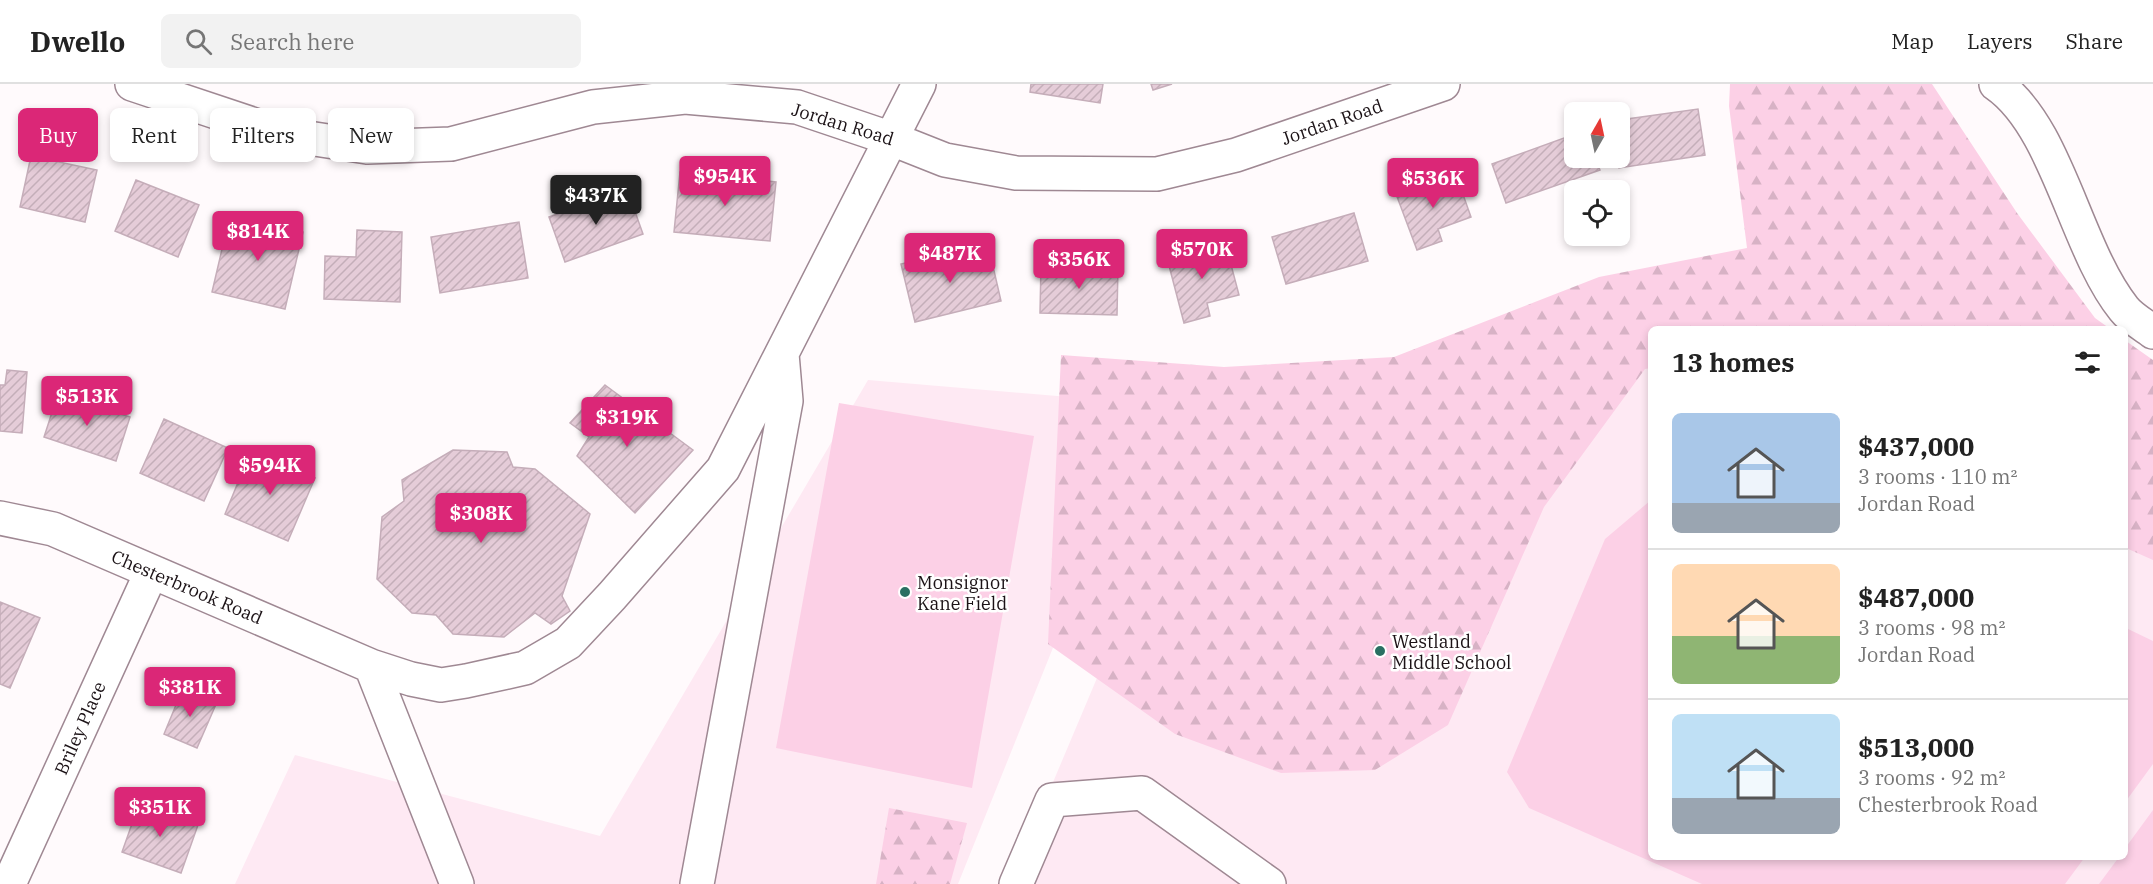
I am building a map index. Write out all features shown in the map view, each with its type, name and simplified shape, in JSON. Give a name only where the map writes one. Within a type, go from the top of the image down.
[{"type":"street","name":"Jordan Road","points":[[132,84],[282,134],[366,147],[451,144],[593,106],[685,98],[797,107],[892,139],[945,160],[1016,173],[1156,174],[1236,154],[1443,84]]},
{"type":"street","name":"Chesterbrook Road","points":[[0,518],[53,529],[371,666],[411,679],[441,685],[525,668],[568,643],[723,469],[919,84]]},
{"type":"street","points":[[1996,84],[2007,92],[2033,126],[2093,258],[2125,310],[2153,332]]},
{"type":"street","points":[[697,884],[786,401],[782,353]]},
{"type":"street","name":"Briley Place","points":[[9,884],[151,573]]},
{"type":"street","points":[[371,666],[457,884]]},
{"type":"street","points":[[1016,884],[1052,800],[1142,793],[1269,884]]},
{"type":"shaded area","name":"Westland Middle School","points":[[1648,329],[1648,860],[2128,860],[2128,400],[2153,416],[2153,884],[1010,884],[1195,446]]},
{"type":"shaded area","points":[[868,380],[1151,404],[958,884],[235,884],[295,755],[600,836]]},
{"type":"green space","points":[[1730,84],[1932,84],[2017,213],[2095,318],[2106,326],[1648,326],[1648,368],[1645,369],[1544,507],[1448,725],[1375,770],[1281,773],[1175,734],[1048,644],[1061,355],[1224,367],[1394,357],[1599,277],[1747,248],[1729,106]]},
{"type":"green space","points":[[2128,342],[2153,360],[2153,560],[2128,549]]},
{"type":"green space","name":"Monsignor Kane Field","points":[[839,403],[1034,436],[972,788],[776,748]]},
{"type":"green space","points":[[1648,503],[1648,860],[2083,860],[2065,884],[1702,884],[1529,808],[1507,772],[1605,539]]},
{"type":"green space","points":[[2128,629],[2153,641],[2153,764],[2128,798]]},
{"type":"green space","points":[[889,808],[967,823],[950,884],[876,884]]},
{"type":"green space","points":[[2153,810],[2153,884],[2099,884],[2117,860],[2128,860],[2128,844]]},
{"type":"building","points":[[1031,84],[1103,84],[1100,103],[1030,92]]},
{"type":"building","points":[[1151,84],[1172,84],[1153,90]]},
{"type":"building","points":[[1698,109],[1705,155],[1630,166],[1630,119]]},
{"type":"building","points":[[1564,138],[1564,168],[1599,168],[1600,170],[1572,180],[1564,180],[1564,183],[1506,203],[1492,164]]},
{"type":"building","points":[[30,162],[59,162],[97,170],[85,222],[20,207]]},
{"type":"building","points":[[680,172],[776,182],[770,241],[674,232]]},
{"type":"building","points":[[1455,172],[1471,217],[1438,229],[1442,241],[1417,250],[1396,194]]},
{"type":"building","points":[[136,180],[199,205],[178,257],[115,231]]},
{"type":"building","points":[[627,189],[643,234],[565,262],[549,217]]},
{"type":"building","points":[[1354,213],[1368,261],[1286,284],[1272,237]]},
{"type":"building","points":[[230,215],[303,232],[285,309],[212,292]]},
{"type":"building","points":[[519,222],[528,278],[440,293],[431,237]]},
{"type":"building","points":[[357,230],[402,232],[400,302],[324,299],[325,256],[356,257]]},
{"type":"building","points":[[1225,242],[1239,295],[1207,303],[1210,316],[1184,323],[1167,258]]},
{"type":"building","points":[[989,249],[1001,301],[915,322],[901,264],[947,253],[948,258]]},
{"type":"building","points":[[1041,265],[1118,267],[1117,315],[1040,313]]},
{"type":"building","points":[[7,370],[27,372],[22,433],[0,431],[0,385],[5,385]]},
{"type":"building","points":[[605,385],[693,450],[635,513],[577,456],[589,437],[570,423]]},
{"type":"building","points":[[58,394],[130,417],[116,461],[44,437]]},
{"type":"building","points":[[164,419],[228,448],[204,501],[140,473]]},
{"type":"building","points":[[453,450],[507,452],[513,467],[535,469],[590,514],[562,596],[570,611],[551,624],[535,613],[504,637],[453,634],[436,615],[412,613],[377,579],[382,517],[404,501],[402,480]]},
{"type":"building","points":[[251,451],[315,478],[288,541],[225,514]]},
{"type":"building","points":[[0,602],[40,618],[10,688],[0,684]]},
{"type":"building","points":[[183,688],[217,702],[197,748],[164,734]]},
{"type":"building","points":[[139,804],[198,825],[181,873],[122,852]]},
{"type":"place","name":"Monsignor Kane Field","points":[[905,592]]},
{"type":"place","name":"Westland Middle School","points":[[1380,651]]}]
